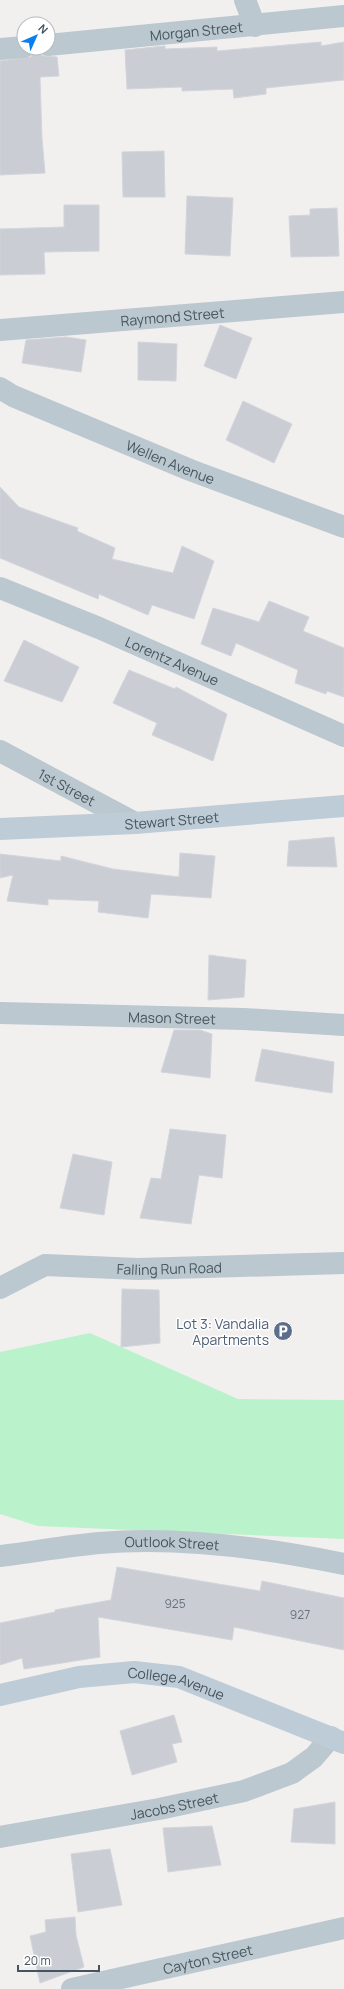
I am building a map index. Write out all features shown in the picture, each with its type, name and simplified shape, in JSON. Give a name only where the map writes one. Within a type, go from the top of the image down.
[{"type":"street","points":[[245,0],[255,26]]},
{"type":"street","name":"Morgan Street","points":[[56,44],[255,26],[344,16]]},
{"type":"street","points":[[0,49],[16,48]]},
{"type":"street","name":"Raymond Street","points":[[0,330],[344,302]]},
{"type":"street","name":"Wellen Avenue","points":[[0,388],[14,396],[190,470],[344,527]]},
{"type":"street","name":"Lorentz Avenue","points":[[0,588],[99,628],[344,736]]},
{"type":"street","name":"1st Street","points":[[0,752],[135,823]]},
{"type":"street","name":"Stewart Street","points":[[0,829],[135,823],[344,806]]},
{"type":"street","name":"Mason Street","points":[[0,1013],[244,1019],[344,1025]]},
{"type":"street","name":"Falling Run Road","points":[[0,1288],[45,1265],[138,1269],[344,1263]]},
{"type":"street","name":"Outlook Street","points":[[0,1556],[100,1543],[166,1541],[239,1547],[344,1564]]},
{"type":"street","name":"College Avenue","points":[[0,1695],[79,1677],[134,1672],[178,1677],[338,1740]]},
{"type":"street","name":"Jacobs Street","points":[[0,1837],[158,1809],[244,1791],[292,1772],[338,1740]]},
{"type":"street","name":"Cayton Street","points":[[72,1989],[344,1928]]},
{"type":"green space","points":[[90,1333],[238,1399],[344,1400],[344,1539],[38,1526],[0,1514],[0,1352]]},
{"type":"building","points":[[321,42],[321,46],[344,42],[344,80],[266,88],[266,94],[234,98],[233,89],[182,91],[182,87],[127,89],[125,50],[165,46],[165,49],[217,47],[217,51]]},
{"type":"building","points":[[31,57],[57,57],[59,76],[40,77],[42,139],[45,173],[0,175],[0,61]]},
{"type":"building","points":[[164,151],[165,197],[123,197],[122,152]]},
{"type":"building","points":[[187,196],[233,198],[230,256],[185,254]]},
{"type":"building","points":[[64,205],[99,205],[99,251],[44,252],[45,274],[0,275],[0,229],[64,227]]},
{"type":"building","points":[[337,208],[339,256],[291,257],[289,216],[310,215],[310,209]]},
{"type":"building","points":[[220,325],[252,338],[236,379],[204,366]]},
{"type":"building","points":[[66,337],[86,340],[81,372],[22,363],[26,340]]},
{"type":"building","points":[[138,342],[177,344],[176,381],[138,380]]},
{"type":"building","points":[[243,401],[292,424],[274,463],[226,440]]},
{"type":"building","points":[[0,487],[19,507],[78,528],[77,531],[115,548],[112,559],[173,573],[182,546],[214,561],[194,619],[152,605],[148,615],[99,594],[98,599],[0,558]]},
{"type":"building","points":[[269,601],[309,617],[303,631],[344,648],[344,697],[327,691],[326,694],[295,683],[298,670],[236,643],[231,656],[201,644],[213,608],[259,622]]},
{"type":"building","points":[[24,640],[79,667],[62,702],[4,681]]},
{"type":"building","points":[[129,670],[175,689],[176,687],[227,714],[213,761],[152,735],[157,723],[113,703]]},
{"type":"building","points":[[334,837],[337,867],[287,866],[289,841]]},
{"type":"building","points":[[180,853],[215,856],[211,898],[151,894],[148,918],[98,912],[99,901],[48,899],[48,905],[7,901],[13,875],[0,878],[0,854],[61,861],[61,856],[113,869],[179,877]]},
{"type":"building","points":[[209,955],[246,960],[244,997],[208,1000]]},
{"type":"building","points":[[174,1030],[200,1030],[212,1034],[210,1078],[161,1072]]},
{"type":"building","points":[[262,1049],[334,1062],[332,1093],[255,1081]]},
{"type":"building","points":[[170,1129],[226,1135],[222,1178],[199,1175],[191,1224],[140,1218],[151,1178],[161,1179]]},
{"type":"building","points":[[73,1154],[112,1162],[104,1215],[60,1208]]},
{"type":"building","points":[[122,1289],[159,1290],[160,1343],[121,1347]]},
{"type":"building","points":[[117,1567],[260,1591],[262,1581],[344,1598],[344,1650],[234,1627],[232,1640],[98,1617],[100,1657],[24,1669],[22,1658],[0,1665],[0,1623],[55,1612],[55,1610],[111,1600]]},
{"type":"building","points":[[174,1715],[182,1742],[172,1744],[177,1762],[132,1775],[120,1731]]},
{"type":"building","points":[[335,1802],[335,1844],[291,1842],[294,1809]]},
{"type":"building","points":[[212,1826],[221,1865],[168,1872],[163,1828]]},
{"type":"building","points":[[110,1849],[122,1905],[78,1912],[71,1854]]},
{"type":"building","points":[[75,1917],[76,1935],[84,1967],[40,1983],[30,1936],[46,1932],[45,1920]]},
{"type":"place","name":"Lot 3: Vandalia Apartments","points":[[283,1331]]}]
